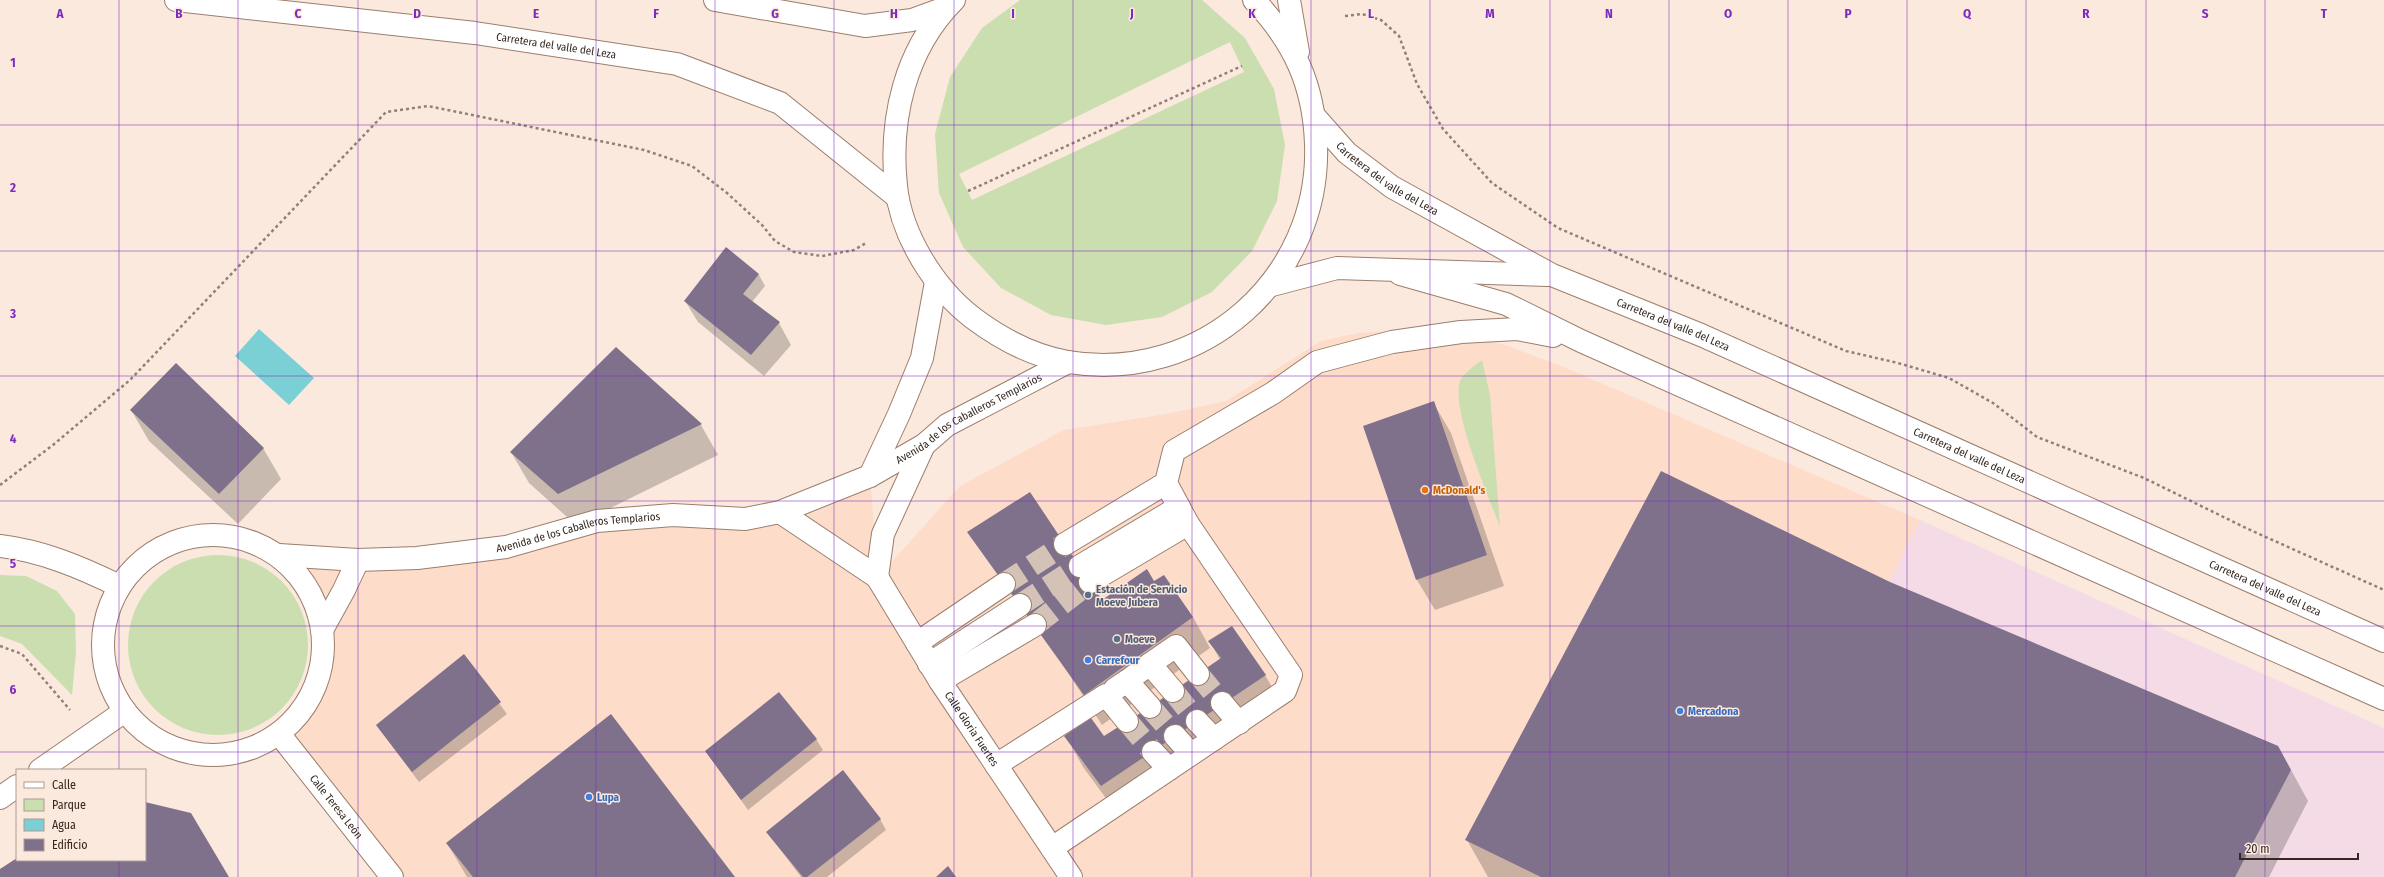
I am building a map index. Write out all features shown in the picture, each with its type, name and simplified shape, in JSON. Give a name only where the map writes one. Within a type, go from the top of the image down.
[{"type":"main road","name":"Carretera del valle del Leza","points":[[176,0],[475,33],[677,64],[780,103],[897,197]]},
{"type":"main road","points":[[715,0],[865,26],[912,20],[950,4]]},
{"type":"main road","points":[[950,4],[924,39],[906,76],[896,116],[893,156],[897,197],[912,241],[936,282],[963,310],[995,334],[1030,351],[1068,362],[1109,365],[1143,361],[1189,347],[1225,328],[1272,285],[1291,255],[1306,222],[1317,170],[1315,117],[1312,99],[1299,63],[1274,21],[1254,0]]},
{"type":"main road","points":[[1290,0],[1299,63]]},
{"type":"main road","name":"Carretera del valle del Leza","points":[[1315,117],[1347,153],[1392,187],[1552,275],[1701,335],[2384,641]]},
{"type":"main road","name":"Carretera del valle del Leza","points":[[1272,285],[1337,268],[1378,268],[1552,275]]},
{"type":"main road","points":[[1378,268],[1506,304],[1581,341],[2384,699]]},
{"type":"main road","name":"Avenida de los Caballeros Templarios","points":[[870,476],[899,414],[922,358],[936,282]]},
{"type":"main road","points":[[1052,848],[1239,723],[1284,691],[1291,675],[1184,515],[1166,483],[1174,451],[1273,392],[1317,362],[1392,342],[1461,332],[1517,329],[1581,341]]},
{"type":"main road","name":"Avenida de los Caballeros Templarios","points":[[279,556],[358,560],[417,558],[506,547],[597,521],[673,515],[746,519],[780,512],[870,476],[924,445],[947,425],[1068,362]]},
{"type":"main road","points":[[780,512],[877,577],[883,534],[924,445]]},
{"type":"main road","points":[[1065,544],[1166,483]]},
{"type":"main road","points":[[1085,574],[1184,515]]},
{"type":"main road","name":"Avenida de los Caballeros Templarios","points":[[216,535],[249,540],[279,556],[303,579],[319,610],[325,644],[319,678],[304,710],[280,735],[249,751],[215,757],[180,751],[149,736],[125,711],[112,690],[104,661],[107,606],[117,585],[136,566],[152,554],[183,539],[216,535]]},
{"type":"main road","points":[[0,546],[23,549],[57,559],[117,585]]},
{"type":"main road","points":[[322,630],[344,590],[358,560]]},
{"type":"main road","name":"Calle Gloria Fuertes","points":[[877,577],[934,672],[1071,877]]},
{"type":"main road","points":[[917,643],[1004,584]]},
{"type":"main road","points":[[934,672],[1020,605]]},
{"type":"main road","points":[[934,672],[1035,625]]},
{"type":"main road","points":[[996,765],[1106,695],[1176,646],[1198,674]]},
{"type":"main road","points":[[1150,664],[1172,691]]},
{"type":"main road","points":[[1127,681],[1150,707]]},
{"type":"main road","points":[[1106,695],[1127,721]]},
{"type":"main road","points":[[1222,703],[1239,723]]},
{"type":"main road","points":[[41,769],[125,711]]},
{"type":"main road","points":[[1198,721],[1214,739]]},
{"type":"main road","name":"Calle Teresa León","points":[[280,735],[392,877]]},
{"type":"main road","points":[[1175,736],[1191,754]]},
{"type":"main road","points":[[1153,752],[1169,769]]},
{"type":"main road","points":[[0,798],[16,787]]},
{"type":"path","points":[[1345,16],[1362,14],[1381,20],[1399,36],[1416,84],[1443,129],[1492,184],[1558,228],[1846,351],[1949,378],[1993,403],[2037,437],[2144,478],[2248,529],[2384,590]]},
{"type":"path","points":[[968,191],[1242,66]]},
{"type":"path","points":[[0,485],[53,445],[130,380],[386,112],[428,106],[644,150],[692,166],[727,193],[762,225],[775,241],[794,252],[822,256],[854,250],[866,243]]},
{"type":"path","points":[[0,646],[22,654],[51,686],[89,736]]},
{"type":"shaded area","points":[[1424,328],[1503,344],[1566,368],[1920,520],[1743,877],[392,877],[280,735],[304,710],[319,678],[325,644],[319,610],[303,579],[320,557],[545,534],[746,519],[870,476],[878,577],[960,486],[1064,430],[1166,414],[1226,401],[1321,341],[1358,333]]},
{"type":"shaded area","points":[[1920,520],[2384,728],[2384,877],[1743,877]]},
{"type":"green space","points":[[1020,0],[1202,0],[1245,38],[1274,89],[1285,145],[1277,201],[1252,251],[1212,292],[1162,317],[1106,325],[1051,315],[1001,288],[963,247],[939,193],[935,134],[950,77],[982,28]],"holes":[[[1230,42],[1244,72],[972,200],[959,174]]]},
{"type":"green space","points":[[1482,360],[1490,395],[1500,527],[1472,452],[1460,409],[1458,392],[1463,376]]},
{"type":"green space","points":[[209,555],[227,555],[261,565],[282,581],[298,602],[306,627],[308,645],[306,663],[298,688],[282,709],[261,725],[253,728],[227,735],[209,735],[175,725],[161,715],[148,702],[138,688],[132,671],[128,654],[128,636],[138,602],[148,588],[161,575],[175,565],[192,559]]},
{"type":"green space","points":[[0,575],[26,576],[57,591],[75,614],[76,652],[72,695],[22,644],[0,636]]},
{"type":"water","points":[[259,329],[314,378],[289,405],[235,356]]},
{"type":"building","points":[[726,247],[759,274],[743,294],[780,322],[751,355],[684,301]]},
{"type":"building","points":[[616,347],[702,424],[558,494],[510,452]]},
{"type":"building","points":[[176,363],[264,448],[219,494],[130,410]]},
{"type":"building","name":"McDonald's","points":[[1434,401],[1487,555],[1416,580],[1363,426]]},
{"type":"building","points":[[1661,471],[1890,582],[2278,746],[2291,770],[2235,877],[1541,877],[1465,840]]},
{"type":"building","points":[[1030,492],[1102,600],[1147,569],[1154,581],[1164,575],[1193,617],[1084,695],[967,532]]},
{"type":"building","points":[[1232,626],[1266,675],[1101,786],[1064,736],[1091,718],[1104,736],[1150,707],[1221,658],[1208,641]]},
{"type":"building","points":[[464,654],[501,702],[412,772],[376,725]]},
{"type":"building","points":[[779,692],[817,739],[741,800],[705,751]]},
{"type":"building","name":"Lupa","points":[[611,714],[735,877],[473,877],[446,843]]},
{"type":"building","points":[[843,770],[881,819],[807,877],[803,877],[766,832]]},
{"type":"building","points":[[146,802],[191,813],[229,877],[0,877],[0,869],[16,859],[16,861],[146,861]]},
{"type":"building","points":[[948,866],[956,877],[936,877]]},
{"type":"tunnel","points":[[1004,584],[1065,544]]},
{"type":"tunnel","points":[[1020,605],[1080,566]]},
{"type":"tunnel","points":[[1035,625],[1090,582]]},
{"type":"tunnel","points":[[1198,674],[1222,703]]},
{"type":"tunnel","points":[[1173,691],[1197,721]]},
{"type":"tunnel","points":[[1150,707],[1175,736]]},
{"type":"tunnel","points":[[1127,721],[1153,752]]},
{"type":"place","name":"McDonald's","points":[[1425,490]]},
{"type":"place","name":"Estación de Servicio Moeve Jubera","points":[[1088,595]]},
{"type":"place","name":"Moeve","points":[[1117,639]]},
{"type":"place","name":"Carrefour","points":[[1088,660]]},
{"type":"place","name":"Mercadona","points":[[1680,711]]},
{"type":"place","name":"Lupa","points":[[589,797]]}]
